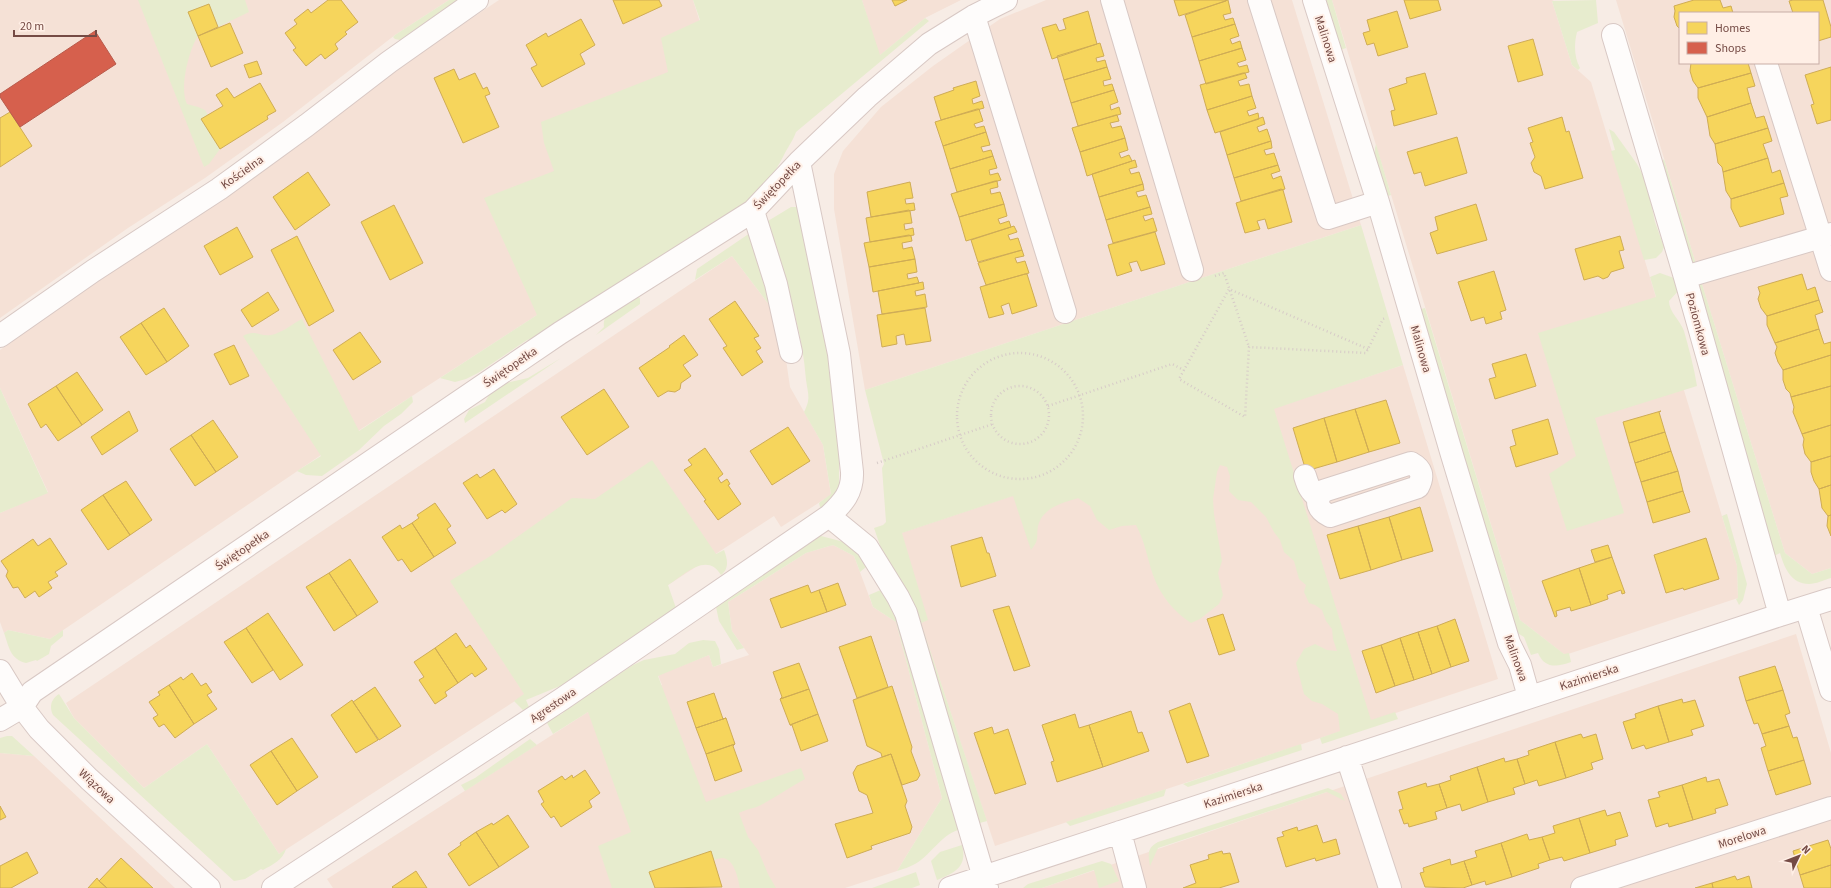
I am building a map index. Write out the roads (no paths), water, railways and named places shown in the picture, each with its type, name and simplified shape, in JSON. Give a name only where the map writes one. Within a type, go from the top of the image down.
[{"type":"street","name":"Kościelna","points":[[0,336],[93,271],[219,189],[308,125],[389,62],[477,0]]},
{"type":"street","name":"Świętopełka","points":[[0,720],[22,708],[32,692],[560,333],[753,211],[799,162],[867,97],[929,44],[974,16],[1006,0]]},
{"type":"street","points":[[1112,0],[1201,274]]},
{"type":"street","points":[[1260,0],[1328,218],[1378,202]]},
{"type":"street","name":"Malinowa","points":[[1314,0],[1378,202],[1509,643],[1520,665],[1529,697]]},
{"type":"street","points":[[974,16],[1065,312]]},
{"type":"street","name":"Poziomkowa","points":[[1613,35],[1685,277],[1780,615]]},
{"type":"street","points":[[1766,64],[1826,235],[1831,270]]},
{"type":"street","name":"Agrestowa","points":[[273,888],[562,699],[829,516],[845,500],[852,480],[852,472],[838,354],[799,162]]},
{"type":"street","points":[[753,211],[776,284],[791,352]]},
{"type":"street","points":[[1685,277],[1826,235]]},
{"type":"street","points":[[1305,476],[1308,486],[1318,497],[1323,491],[1412,463],[1432,461],[1452,455]]},
{"type":"street","points":[[829,516],[866,547],[898,597],[906,613],[985,883]]},
{"type":"street","name":"Kazimierska","points":[[950,888],[985,883],[1120,832],[1831,599]]},
{"type":"street","points":[[1806,607],[1831,690]]},
{"type":"street","name":"Wiązowa","points":[[0,671],[22,708],[39,729],[90,779],[209,888]]},
{"type":"street","points":[[1346,757],[1390,888]]},
{"type":"street","name":"Morelowa","points":[[1582,888],[1831,808]]},
{"type":"street","points":[[1120,832],[1135,888]]}]
